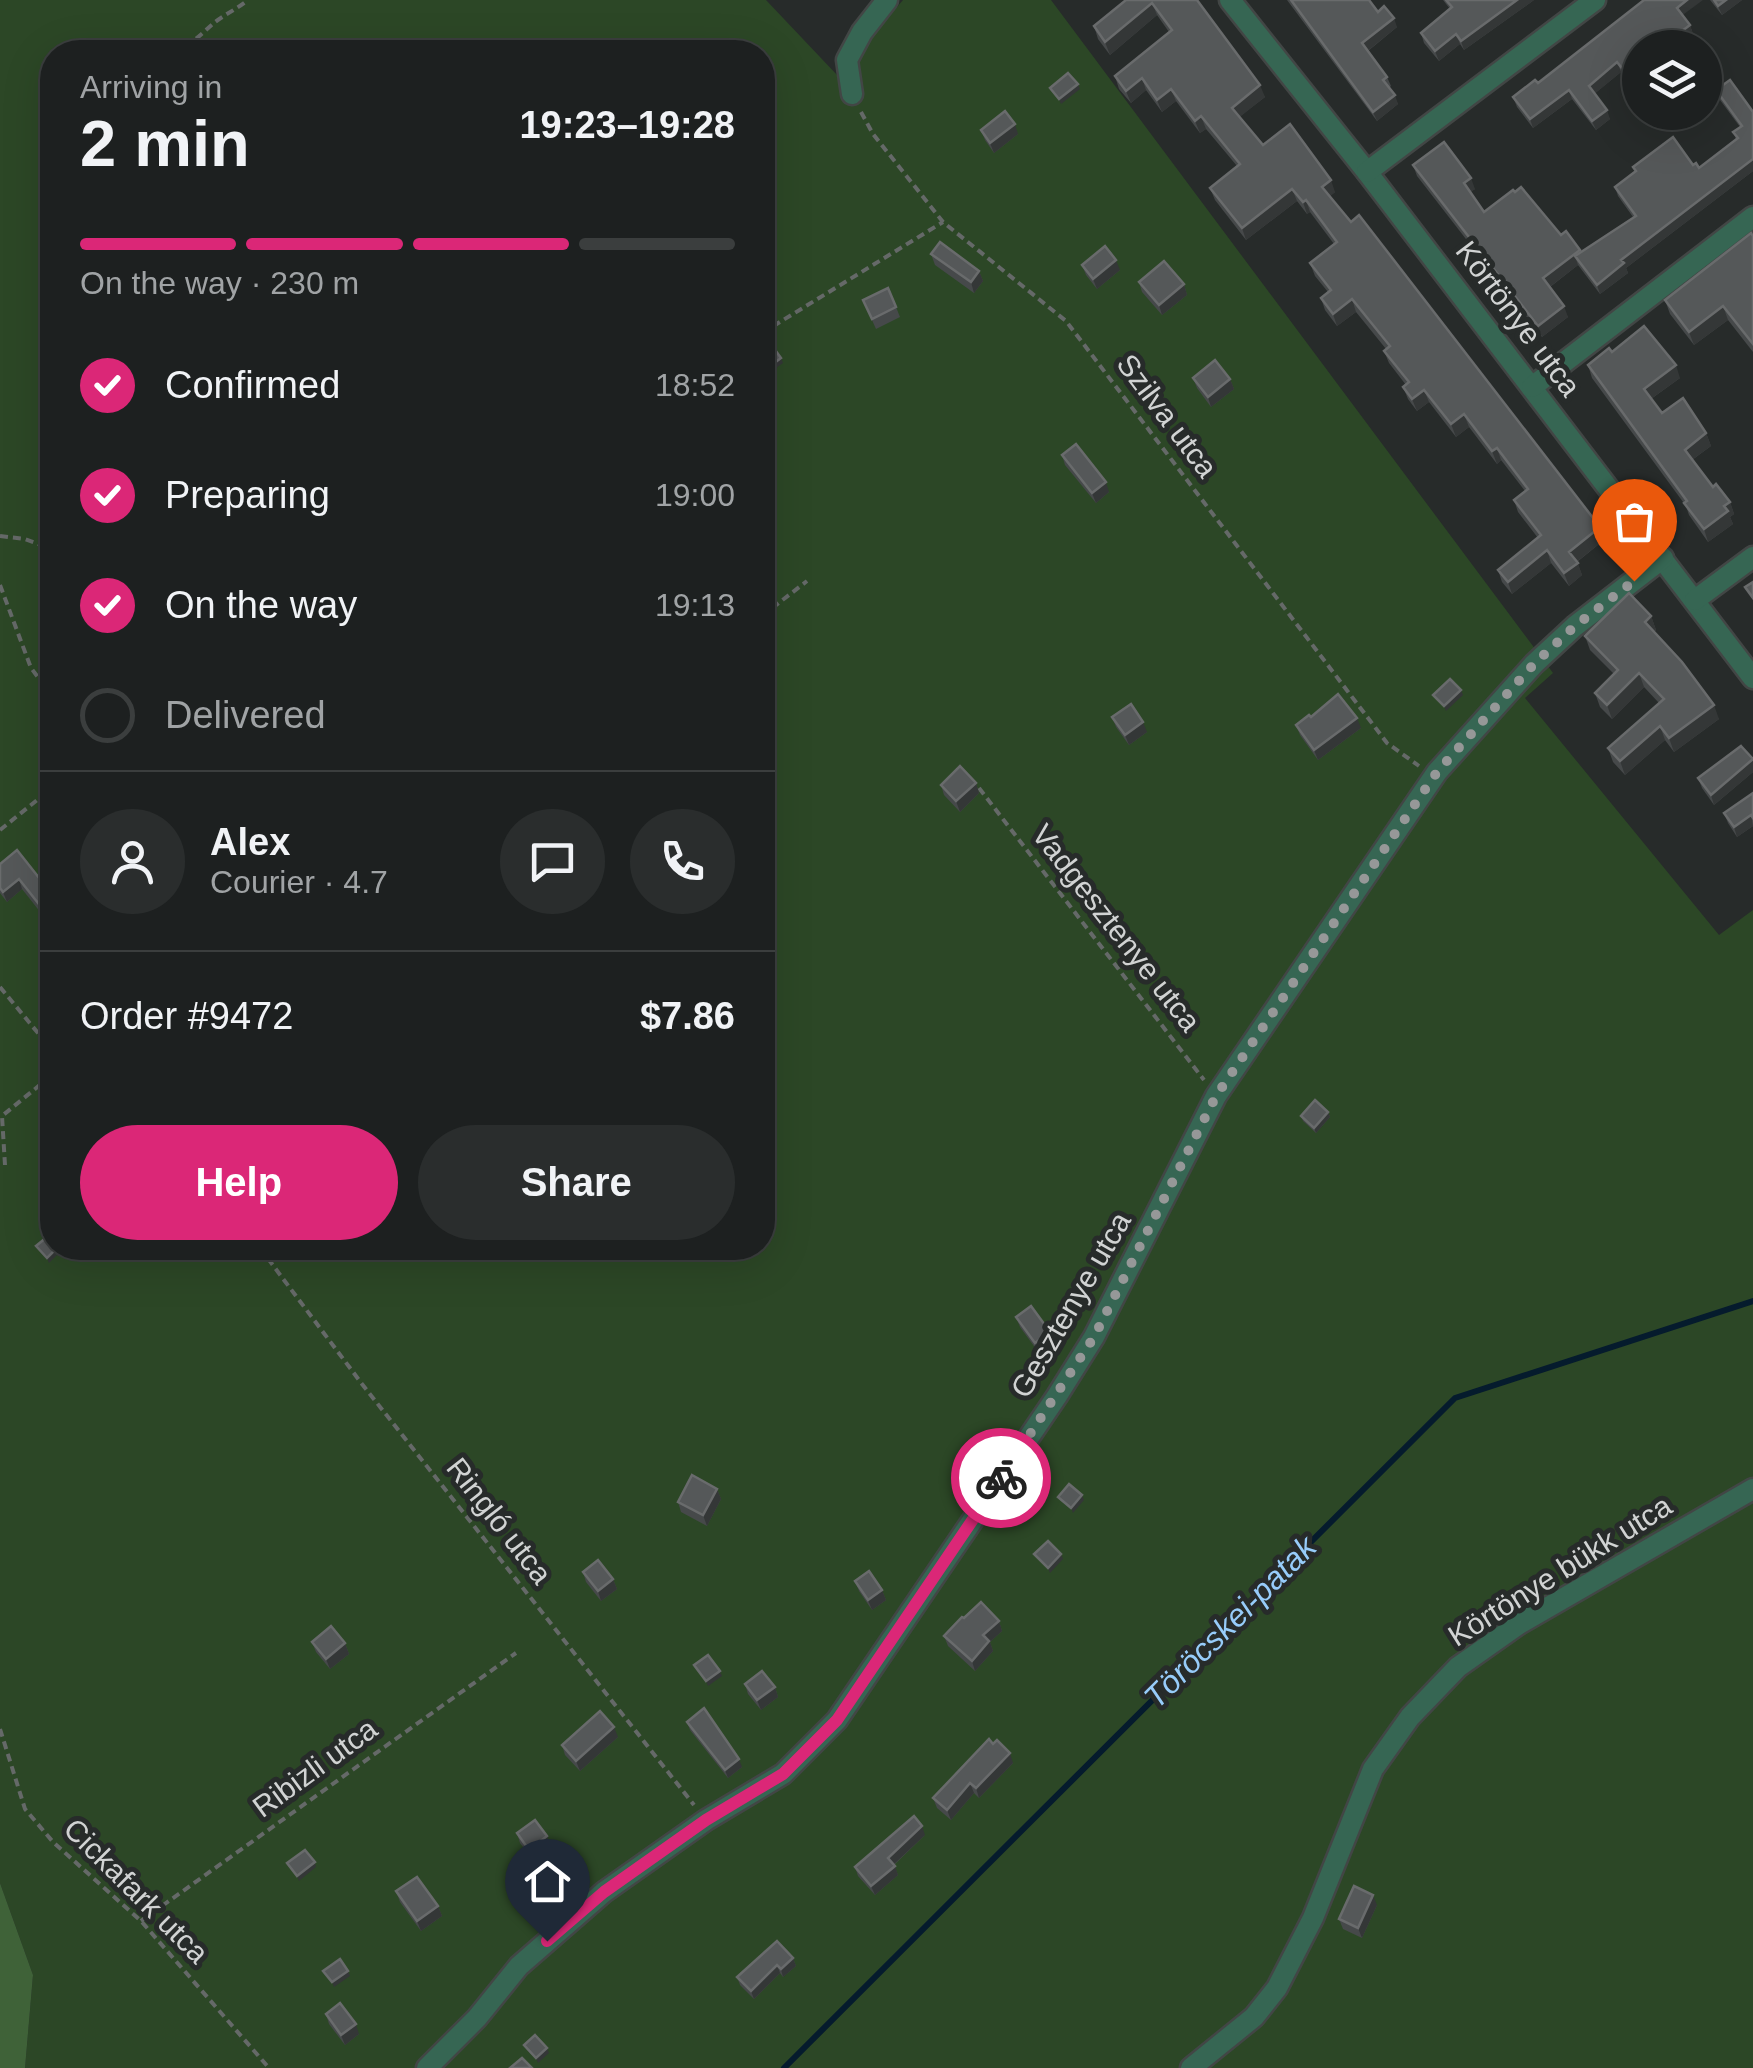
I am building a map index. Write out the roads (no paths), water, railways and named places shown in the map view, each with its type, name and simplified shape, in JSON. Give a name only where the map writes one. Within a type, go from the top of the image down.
[{"type":"street","points":[[852,94],[847,60],[862,32],[887,0]]},
{"type":"street","name":"Körtönye utca","points":[[1230,0],[1368,172],[1753,678]]},
{"type":"street","points":[[1368,172],[1595,0]]},
{"type":"street","points":[[1532,386],[1753,217]]},
{"type":"street","points":[[1695,600],[1753,557]]},
{"type":"street","name":"Gesztenye utca","points":[[427,2068],[477,2018],[519,1966],[604,1892],[706,1820],[783,1774],[837,1720],[1094,1337],[1216,1096],[1437,772],[1534,664],[1575,626],[1663,558]]},
{"type":"street","name":"Körtönye bükk utca","points":[[1191,2068],[1254,2017],[1277,1988],[1313,1918],[1372,1769],[1410,1717],[1458,1667],[1519,1624],[1753,1490]]},
{"type":"waterway","name":"Töröcskei-patak","points":[[784,2068],[1455,1398],[1753,1301]]}]
